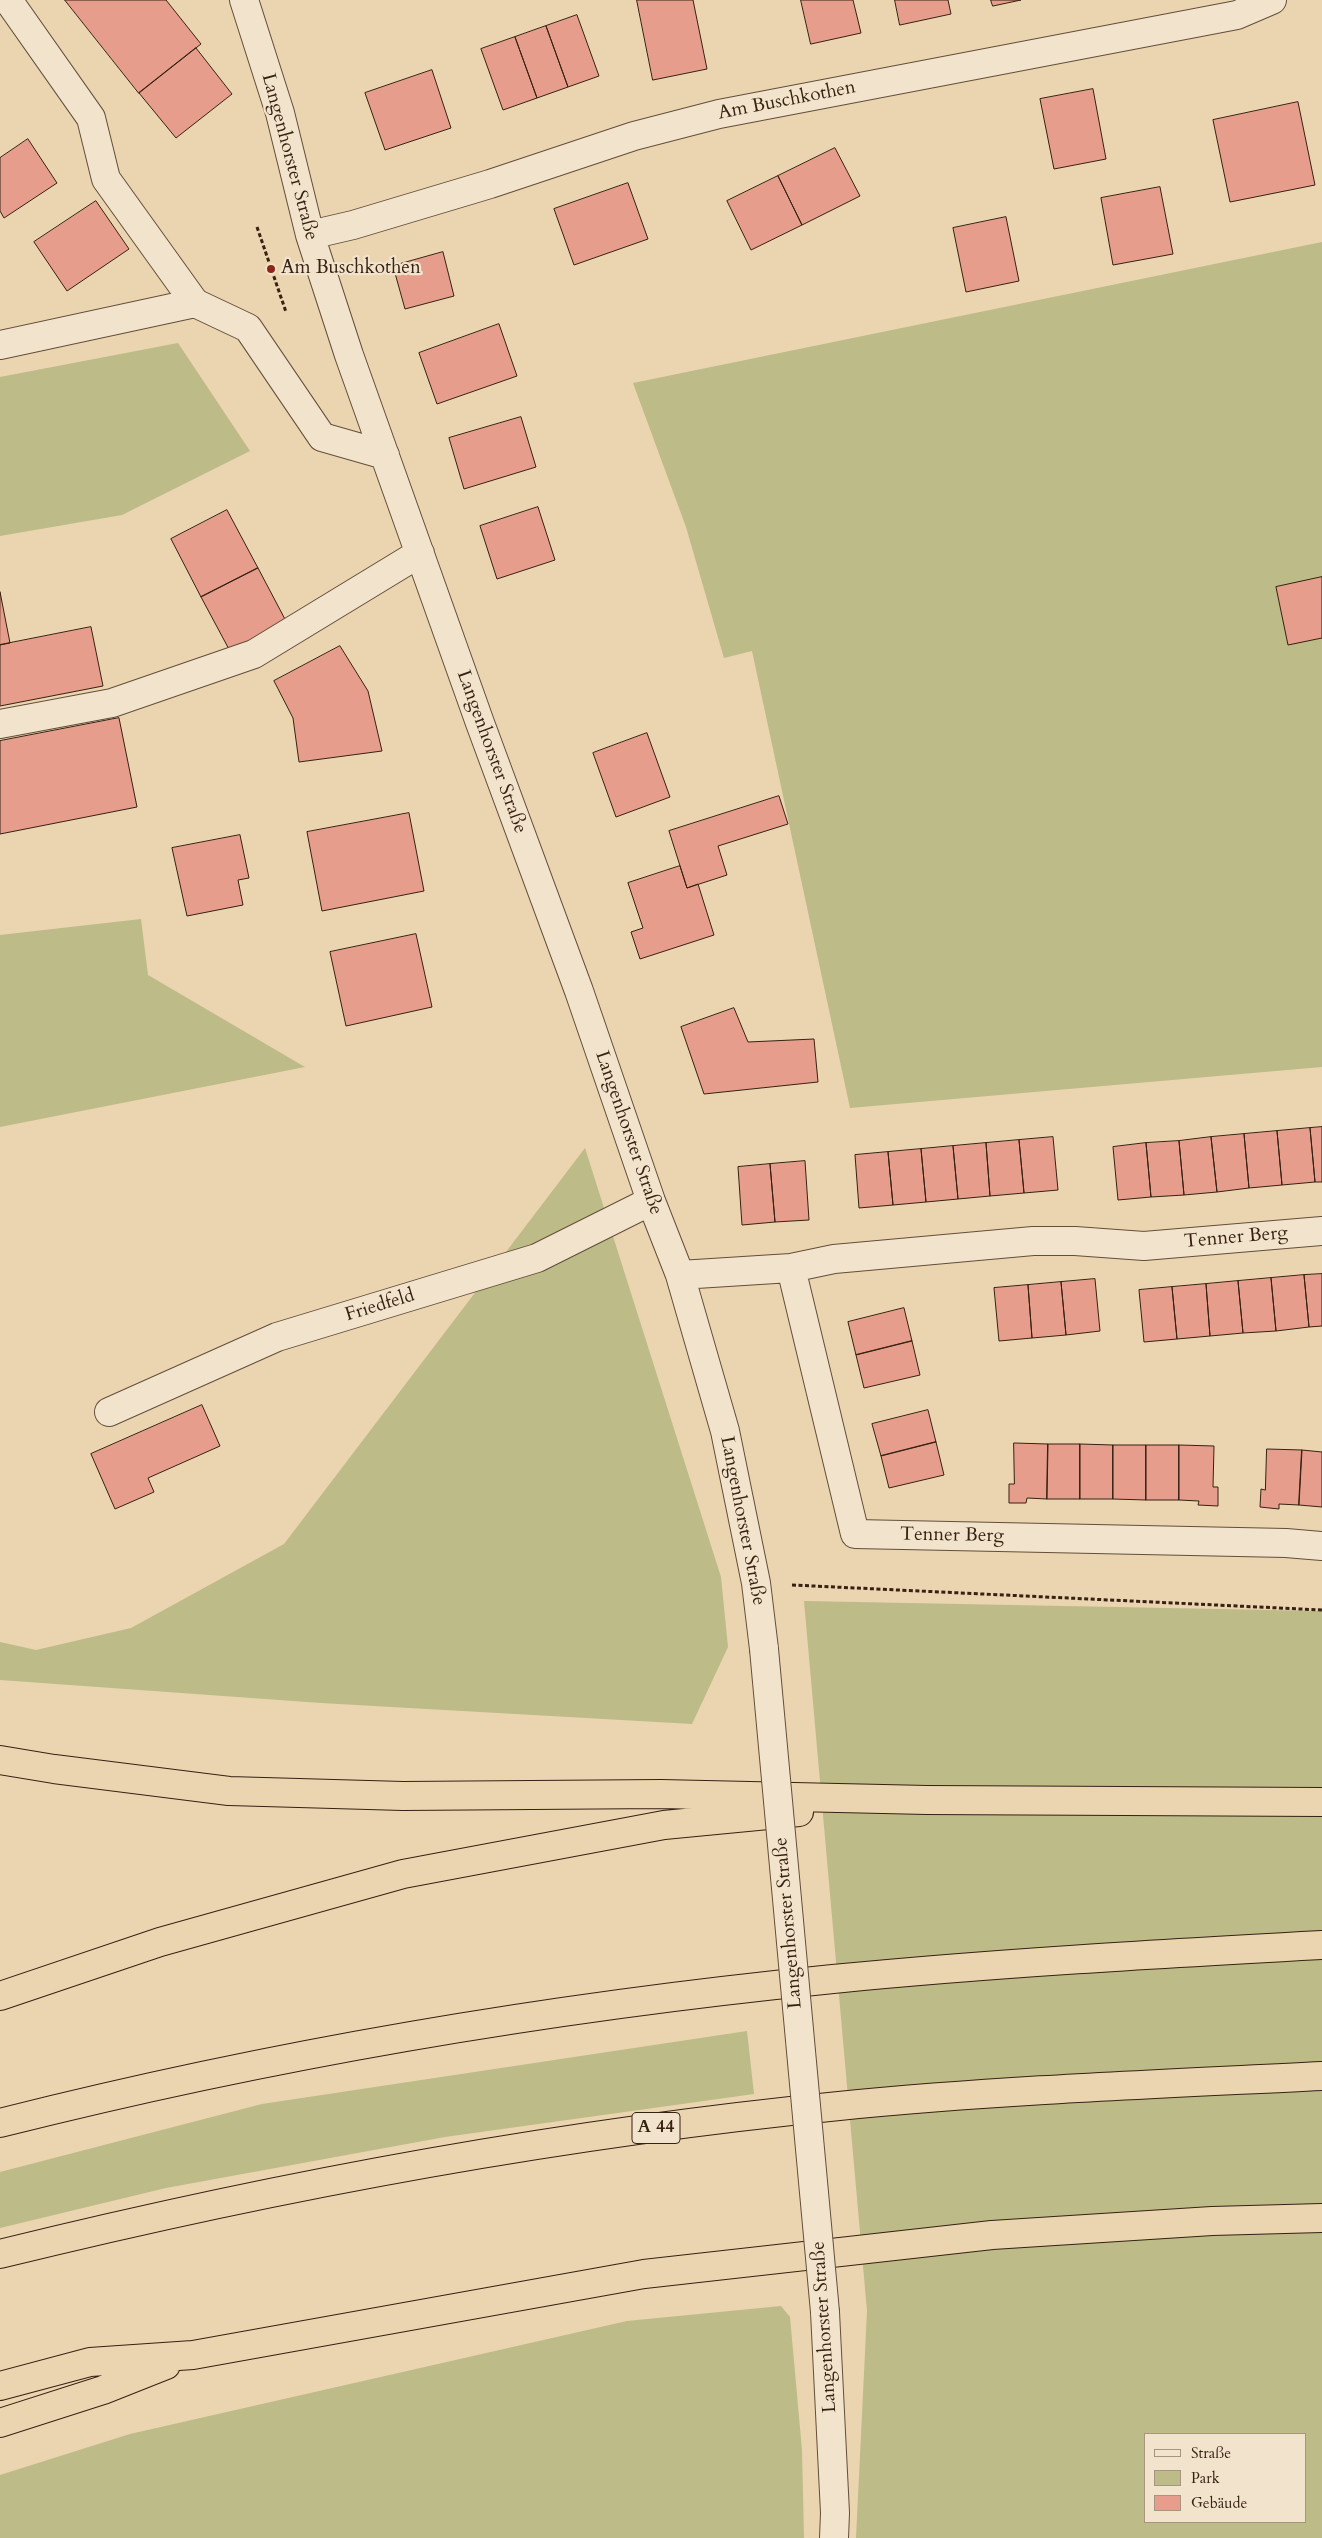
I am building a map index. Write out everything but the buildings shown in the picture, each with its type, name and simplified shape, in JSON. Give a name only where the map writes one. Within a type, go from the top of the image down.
[{"type":"highway","points":[[0,1760],[54,1769],[229,1791],[403,1796],[661,1794],[927,1800],[1322,1802]]},
{"type":"highway","points":[[0,1996],[160,1942],[403,1874],[664,1825],[927,1800]]},
{"type":"highway","points":[[0,2123],[90,2100],[333,2049],[573,2011],[832,1979],[1081,1958],[1322,1945]]},
{"type":"highway","name":"A 44","points":[[0,2254],[122,2224],[350,2177],[600,2135],[840,2106],[1082,2088],[1322,2076]]},
{"type":"highway","points":[[0,2386],[90,2362],[193,2355],[644,2274],[992,2235],[1212,2221],[1322,2218]]},
{"type":"highway","points":[[0,2423],[103,2390],[193,2355]]},
{"type":"street","points":[[8,0],[91,118],[106,180],[195,303],[248,328],[322,437],[385,455]]},
{"type":"street","name":"Langenhorster Straße","points":[[244,0],[280,113],[310,235],[349,355],[579,991],[651,1201],[680,1275],[725,1431],[756,1583],[764,1649],[825,2312],[835,2512],[834,2538]]},
{"type":"street","name":"Am Buschkothen","points":[[310,235],[353,225],[490,184],[634,136],[719,114],[1237,15],[1272,0]]},
{"type":"street","points":[[0,346],[195,303]]},
{"type":"street","points":[[0,724],[112,703],[254,654],[420,553]]},
{"type":"street","name":"Friedfeld","points":[[110,1412],[277,1337],[537,1258],[651,1201]]},
{"type":"street","name":"Tenner Berg","points":[[680,1275],[791,1268],[834,1259],[1033,1241],[1075,1241],[1144,1246],[1322,1231]]},
{"type":"street","name":"Tenner Berg","points":[[791,1268],[855,1534],[1286,1543],[1322,1546]]},
{"type":"path","points":[[256,227],[286,312]]},
{"type":"path","points":[[791,1585],[1322,1610]]},
{"type":"green space","points":[[1322,242],[1322,1067],[850,1108],[752,651],[724,658],[686,527],[633,383]]},
{"type":"green space","points":[[178,343],[250,451],[122,515],[0,536],[0,377]]},
{"type":"green space","points":[[141,919],[148,975],[305,1067],[0,1127],[0,935]]},
{"type":"green space","points":[[585,1148],[721,1577],[728,1647],[692,1724],[321,1703],[0,1680],[0,1642],[36,1650],[131,1628],[284,1544]]},
{"type":"green space","points":[[804,1601],[1322,1611],[1322,2538],[856,2538],[867,2311]]},
{"type":"green space","points":[[747,2031],[754,2094],[445,2137],[166,2188],[0,2228],[0,2172],[262,2104]]},
{"type":"green space","points":[[781,2306],[790,2317],[802,2450],[804,2538],[0,2538],[0,2475],[130,2434],[627,2321]]},
{"type":"place","name":"Am Buschkothen","points":[[271,269]]}]
